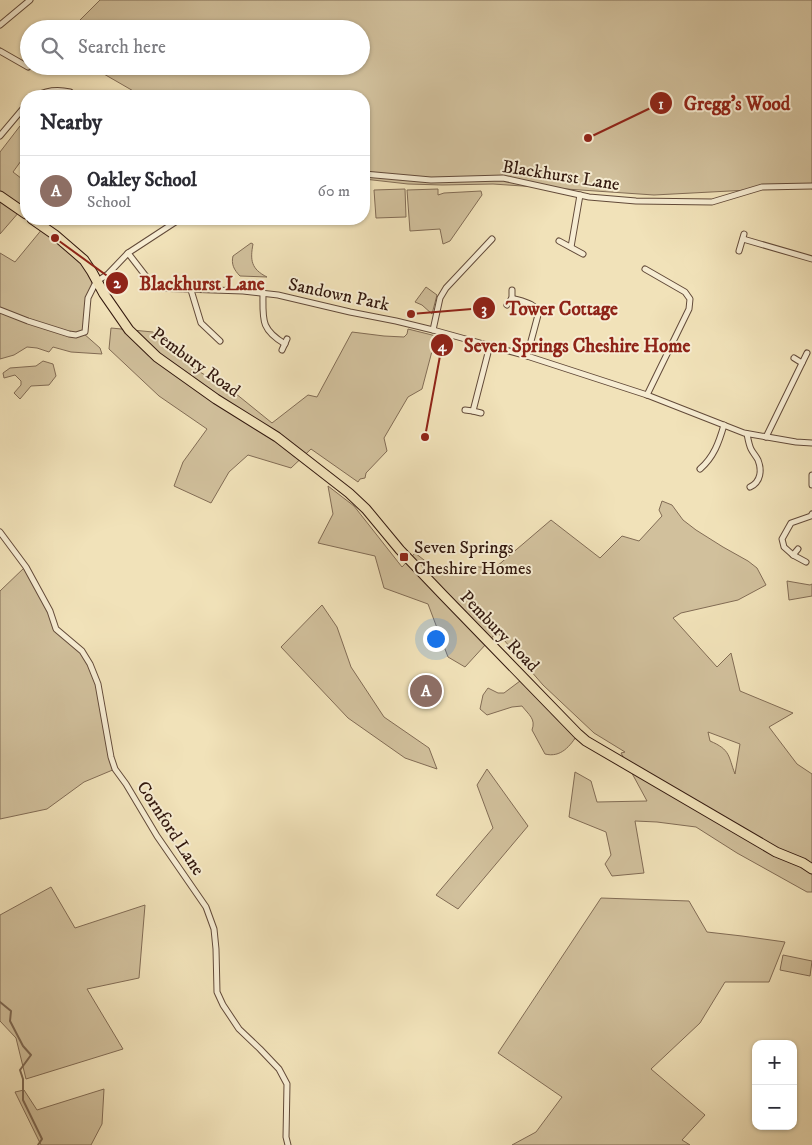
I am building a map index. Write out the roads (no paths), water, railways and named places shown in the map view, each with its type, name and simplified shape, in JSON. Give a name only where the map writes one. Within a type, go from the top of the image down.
[{"type":"main road","points":[[0,196],[20,210]]},
{"type":"main road","name":"Pembury Road","points":[[41,225],[84,260],[96,282],[129,330],[157,357],[216,399],[277,437],[349,492],[366,509],[400,550],[586,741],[776,852],[807,863],[812,869]]},
{"type":"street","points":[[0,25],[30,0]]},
{"type":"street","points":[[0,51],[20,62]]},
{"type":"street","points":[[0,136],[20,112]]},
{"type":"street","name":"Blackhurst Lane","points":[[370,175],[431,180],[503,178],[589,197],[636,201],[712,202],[762,187],[812,186]]},
{"type":"street","points":[[571,247],[580,195]]},
{"type":"street","points":[[0,310],[69,334],[76,336],[83,334],[85,332],[88,298],[96,282],[108,274],[128,253],[171,225]]},
{"type":"street","points":[[739,250],[744,237],[812,259]]},
{"type":"street","points":[[433,330],[440,298],[446,288],[492,239]]},
{"type":"street","points":[[559,241],[583,254]]},
{"type":"street","name":"Sandown Park","points":[[128,253],[156,288],[278,295],[433,330],[527,356],[647,395],[747,434],[812,443]]},
{"type":"street","points":[[645,269],[685,292],[690,299],[689,309],[647,395]]},
{"type":"street","points":[[192,290],[201,323],[220,341]]},
{"type":"street","points":[[507,305],[512,298],[512,290]]},
{"type":"street","points":[[263,293],[262,317],[265,325],[275,338],[285,344]]},
{"type":"street","points":[[512,298],[535,306],[538,310],[527,356]]},
{"type":"street","points":[[473,411],[490,345]]},
{"type":"street","points":[[766,437],[807,353]]},
{"type":"street","points":[[794,358],[802,363]]},
{"type":"street","points":[[465,410],[481,413]]},
{"type":"street","points":[[700,468],[716,450],[724,425]]},
{"type":"street","points":[[747,434],[750,448],[758,461],[760,470],[756,485],[750,487]]},
{"type":"street","points":[[812,475],[812,485]]},
{"type":"street","points":[[806,562],[793,555],[784,547],[782,538],[791,523],[812,514]]},
{"type":"street","name":"Cornford Lane","points":[[0,532],[26,567],[50,611],[56,629],[82,651],[90,664],[98,684],[111,757],[115,769],[157,836],[206,907],[214,929],[217,992],[239,1029],[279,1069],[287,1084],[286,1137],[288,1145]]},
{"type":"street","points":[[793,555],[798,549]]},
{"type":"waterway","points":[[0,1002],[11,1011],[10,1021],[23,1046],[31,1055],[20,1070],[23,1079],[23,1100],[42,1139],[38,1145]]},
{"type":"place","name":"Gregg's Wood","points":[[588,138]]},
{"type":"place","name":"Blackhurst Lane","points":[[55,238]]},
{"type":"place","name":"Tower Cottage","points":[[411,314]]},
{"type":"place","name":"Seven Springs Cheshire Home","points":[[425,437]]},
{"type":"place","name":"Seven Springs Cheshire Homes","points":[[404,557]]},
{"type":"place","name":"Oakley School","points":[[426,691]]}]
